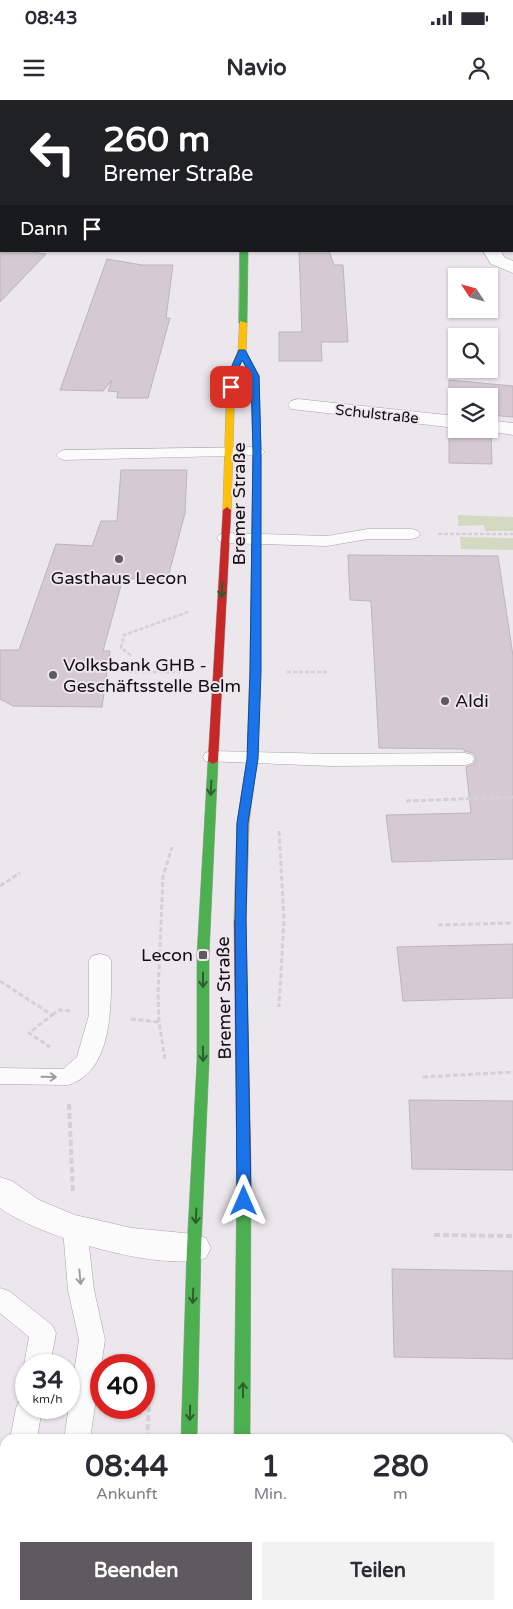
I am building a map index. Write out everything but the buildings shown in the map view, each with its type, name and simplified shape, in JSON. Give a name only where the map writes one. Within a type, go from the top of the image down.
[{"type":"street","name":"Bremer Straße","points":[[190,1434],[194,1248],[203,1062],[203,955],[212,757],[230,451],[231,377],[242,352],[244,252]]},
{"type":"street","points":[[493,252],[497,260],[513,268]]},
{"type":"street","name":"Bremer Straße","points":[[242,352],[255,376],[257,452],[256,672],[252,759],[243,823],[240,919],[244,1161],[242,1434]]},
{"type":"street","name":"Schulstraße","points":[[298,405],[448,421]]},
{"type":"street","points":[[498,427],[513,429]]},
{"type":"street","points":[[0,1190],[30,1211],[75,1229],[159,1246],[194,1248]]},
{"type":"lane","points":[[64,455],[257,452]]},
{"type":"lane","points":[[225,538],[327,541],[368,534],[412,534]]},
{"type":"lane","points":[[212,757],[252,759],[465,759]]},
{"type":"lane","points":[[0,1076],[68,1077],[86,1061],[100,1016],[100,961]]},
{"type":"lane","points":[[75,1229],[81,1290],[92,1340],[78,1434]]},
{"type":"lane","points":[[0,1298],[43,1333],[39,1354]]},
{"type":"lane","points":[[24,1434],[27,1419]]},
{"type":"path","points":[[412,534],[513,534]]},
{"type":"path","points":[[131,656],[122,648],[124,634],[188,612]]},
{"type":"path","points":[[130,672],[193,672]]},
{"type":"path","points":[[406,801],[513,797]]},
{"type":"path","points":[[0,886],[20,873]]},
{"type":"path","points":[[438,925],[513,923]]},
{"type":"path","points":[[0,982],[52,1015],[29,1033],[60,1054],[68,1077],[75,1229]]},
{"type":"path","points":[[423,1077],[513,1072]]},
{"type":"path","points":[[434,1236],[513,1236]]},
{"type":"green space","points":[[458,515],[513,517],[513,531],[485,531],[484,525],[458,526]]},
{"type":"green space","points":[[460,537],[513,538],[513,550],[461,549]]},
{"type":"traffic: fast","points":[[243,323],[244,252]]},
{"type":"traffic: fast","points":[[242,351],[255,376],[257,452],[255,666]]},
{"type":"traffic: fast","points":[[189,1434],[194,1248],[203,1062],[203,955],[213,761]]},
{"type":"traffic: fast","points":[[242,1434],[244,1170]]},
{"type":"traffic: slow","points":[[227,510],[231,377],[242,351],[243,323]]},
{"type":"traffic: slow","points":[[240,921],[243,823],[252,759],[255,666]]},
{"type":"traffic: jam","points":[[213,761],[227,510]]},
{"type":"traffic: jam","points":[[240,921],[244,1170]]},
{"type":"place","name":"Gasthaus Lecon","points":[[119,559]]},
{"type":"place","name":"Volksbank GHB - Geschäftsstelle Belm","points":[[53,675]]},
{"type":"place","name":"Aldi","points":[[445,701]]},
{"type":"place","name":"Lecon","points":[[203,955]]},
{"type":"route","points":[[231,387],[231,377],[242,352],[255,376],[257,452],[256,672],[252,759],[243,823],[240,919],[244,1201]]}]
